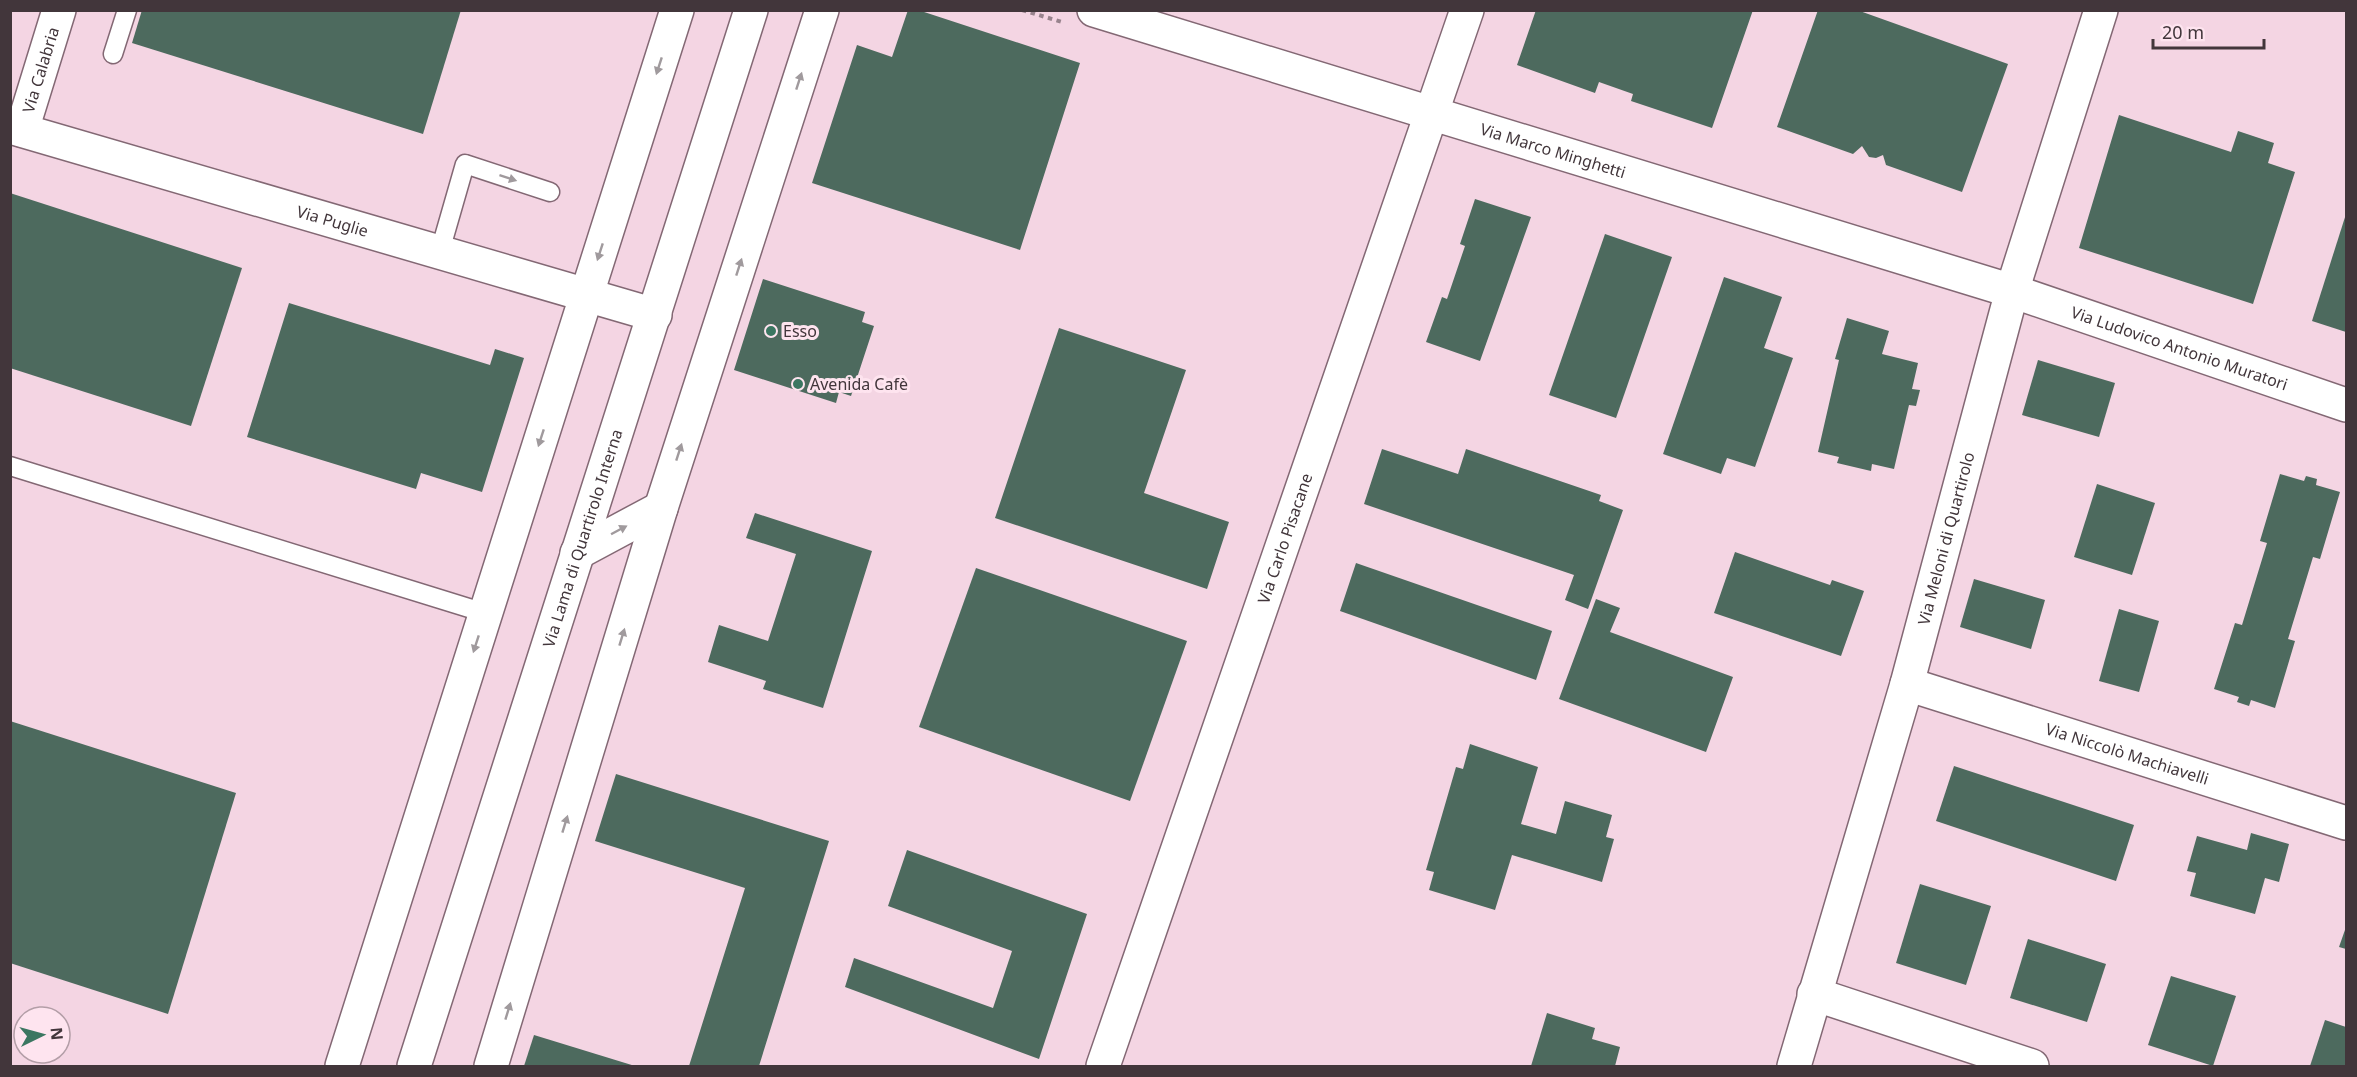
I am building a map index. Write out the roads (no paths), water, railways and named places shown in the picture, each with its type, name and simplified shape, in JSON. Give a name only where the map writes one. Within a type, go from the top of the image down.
[{"type":"street","name":"Via Calabria","points":[[16,128],[59,10]]},
{"type":"street","points":[[342,1066],[677,10]]},
{"type":"street","name":"Via Lama di Quartirolo Interna","points":[[414,1066],[751,10]]},
{"type":"street","points":[[491,1066],[661,508],[822,10]]},
{"type":"street","name":"Via Marco Minghetti","points":[[1094,10],[1430,115],[2012,291]]},
{"type":"street","name":"Via Carlo Pisacane","points":[[1103,1066],[1467,10]]},
{"type":"street","name":"Via Meloni di Quartirolo","points":[[1794,1066],[1907,684],[2012,291],[2101,10]]},
{"type":"street","name":"Via Puglie","points":[[16,128],[655,315]]},
{"type":"street","name":"Via Ludovico Antonio Muratori","points":[[2012,291],[2346,405]]},
{"type":"street","points":[[578,553],[661,508]]},
{"type":"street","name":"Via Niccolò Machiavelli","points":[[1907,684],[2346,823]]},
{"type":"street","points":[[1814,994],[2032,1066]]},
{"type":"lane","points":[[113,54],[127,10]]},
{"type":"lane","points":[[440,251],[465,165],[550,192]]},
{"type":"lane","points":[[10,465],[485,613]]},
{"type":"place","name":"Esso","points":[[771,331]]},
{"type":"place","name":"Avenida Cafè","points":[[798,384]]}]
